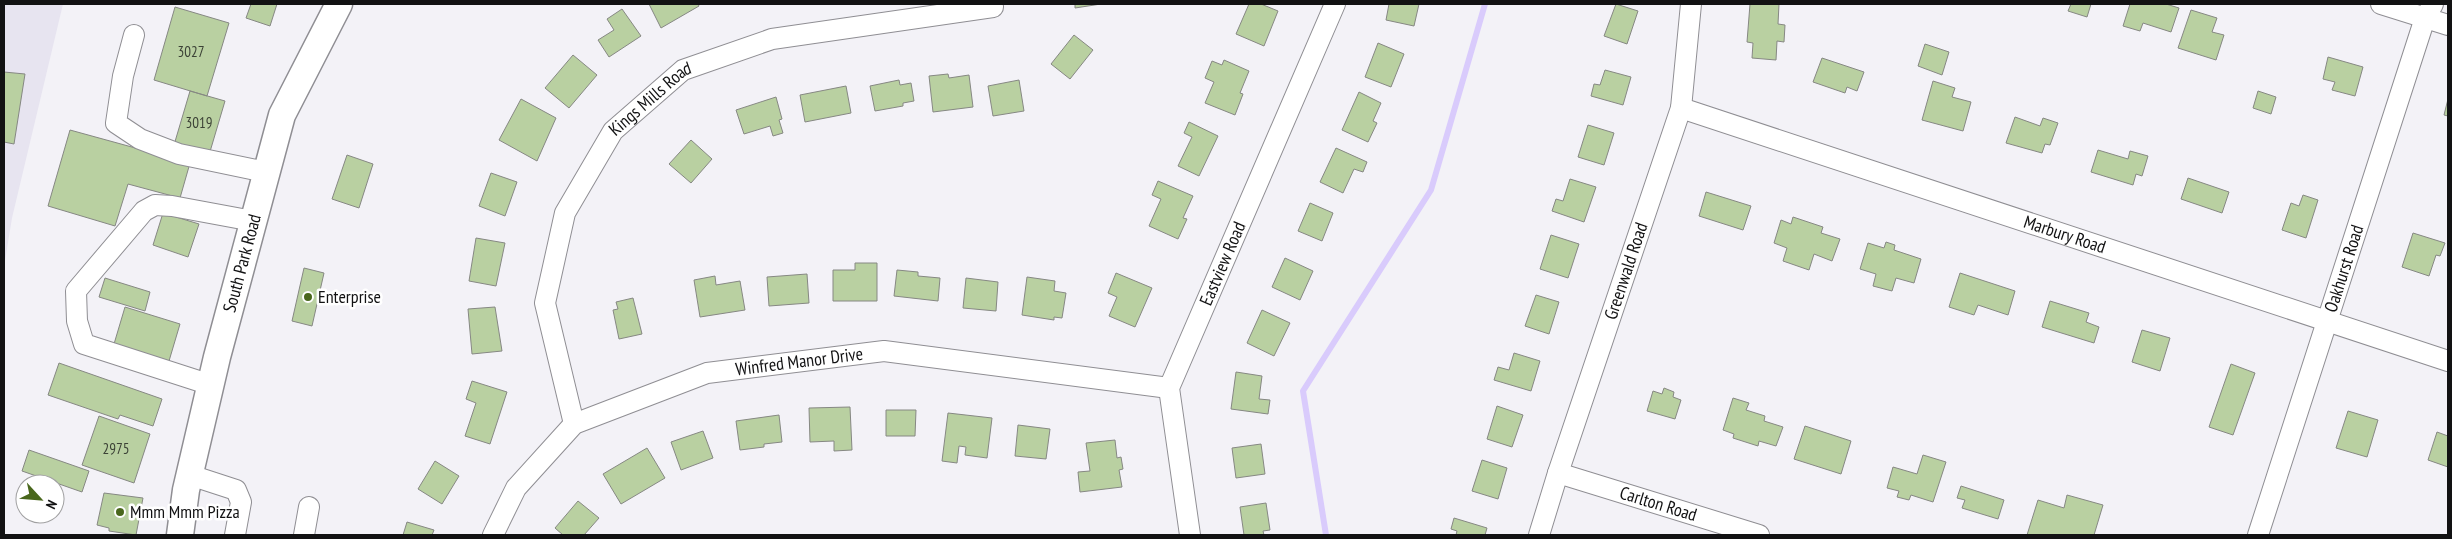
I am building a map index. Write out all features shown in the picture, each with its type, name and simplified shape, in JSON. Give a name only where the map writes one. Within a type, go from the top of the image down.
[{"type":"main road","name":"South Park Road","points":[[180,535],[190,474],[211,385],[282,115],[339,4]]},
{"type":"street","name":"Eastview Road","points":[[1169,388],[1335,4]]},
{"type":"street","name":"Greenwald Road","points":[[1539,535],[1558,473],[1682,108],[1691,4]]},
{"type":"street","points":[[2381,4],[2429,11],[2448,25]]},
{"type":"street","name":"Kings Mills Road","points":[[574,424],[545,303],[565,213],[613,131],[682,70],[772,39],[993,7]]},
{"type":"street","name":"Oakhurst Road","points":[[2258,535],[2326,321],[2429,11]]},
{"type":"street","points":[[134,35],[123,76],[116,123],[140,139],[179,154],[266,172]]},
{"type":"street","name":"Marbury Road","points":[[1682,108],[2448,361]]},
{"type":"street","points":[[211,385],[84,344],[76,321],[76,292],[144,211],[154,205],[172,206],[253,221]]},
{"type":"street","name":"Winfred Manor Drive","points":[[493,535],[516,488],[574,424],[707,373],[884,351],[1169,388]]},
{"type":"street","points":[[1169,388],[1190,535]]},
{"type":"street","name":"Carlton Road","points":[[1558,473],[1759,535]]},
{"type":"street","points":[[190,474],[236,490],[241,502],[235,535]]},
{"type":"street","points":[[304,535],[309,507]]},
{"type":"shaded area","points":[[4,4],[63,4],[12,218],[4,267]]},
{"type":"building","points":[[251,4],[277,4],[270,26],[246,18]]},
{"type":"building","points":[[649,4],[698,4],[699,6],[661,28]]},
{"type":"building","points":[[1075,4],[1101,4],[1075,8]]},
{"type":"building","points":[[1249,4],[1261,4],[1278,11],[1264,46],[1236,34]]},
{"type":"building","points":[[1389,4],[1419,4],[1414,26],[1386,20]]},
{"type":"building","points":[[1616,4],[1638,11],[1627,44],[1604,36]]},
{"type":"building","points":[[1750,4],[1779,4],[1778,24],[1785,25],[1784,42],[1777,41],[1776,60],[1752,58],[1753,43],[1747,42]]},
{"type":"building","points":[[2071,4],[2091,4],[2087,17],[2068,11]]},
{"type":"building","points":[[2130,4],[2166,4],[2179,8],[2171,32],[2143,23],[2140,31],[2123,26]]},
{"type":"building","points":[[175,7],[229,23],[207,96],[154,80]]},
{"type":"building","points":[[622,9],[641,36],[609,57],[598,40],[614,30],[607,19]]},
{"type":"building","points":[[2191,10],[2217,18],[2212,32],[2224,35],[2216,60],[2178,48]]},
{"type":"building","points":[[1074,35],[1093,50],[1070,79],[1051,64]]},
{"type":"building","points":[[1378,43],[1404,54],[1391,87],[1365,77]]},
{"type":"building","points":[[1925,44],[1949,52],[1942,75],[1918,66]]},
{"type":"building","points":[[573,55],[597,75],[569,108],[545,88]]},
{"type":"building","points":[[2328,57],[2363,67],[2355,96],[2332,90],[2335,82],[2323,79]]},
{"type":"building","points":[[1822,58],[1864,72],[1857,91],[1847,87],[1845,93],[1813,82]]},
{"type":"building","points":[[1224,60],[1249,71],[1240,93],[1243,94],[1235,115],[1205,103],[1214,82],[1205,78],[1212,61],[1222,65]]},
{"type":"building","points":[[1605,70],[1631,77],[1623,105],[1591,96],[1594,84],[1600,85]]},
{"type":"building","points":[[4,72],[25,74],[14,144],[4,142]]},
{"type":"building","points":[[948,74],[949,78],[969,75],[973,107],[933,112],[929,76]]},
{"type":"building","points":[[899,80],[900,85],[911,83],[914,101],[903,103],[903,106],[875,111],[870,86]]},
{"type":"building","points":[[1019,80],[1024,111],[993,116],[988,86]]},
{"type":"building","points":[[1933,81],[1955,88],[1952,97],[1971,102],[1963,131],[1922,120]]},
{"type":"building","points":[[846,86],[851,113],[805,122],[800,95]]},
{"type":"building","points":[[190,91],[225,101],[209,155],[174,145]]},
{"type":"building","points":[[2258,91],[2276,97],[2271,114],[2253,108]]},
{"type":"building","points":[[1359,92],[1381,103],[1373,121],[1377,123],[1368,142],[1342,130]]},
{"type":"building","points":[[776,97],[782,119],[779,120],[783,133],[773,136],[770,126],[744,134],[736,110]]},
{"type":"building","points":[[521,99],[556,118],[537,161],[499,140]]},
{"type":"building","points":[[2448,99],[2448,116],[2444,115]]},
{"type":"building","points":[[2015,117],[2040,126],[2043,118],[2058,123],[2050,145],[2045,144],[2042,153],[2006,143]]},
{"type":"building","points":[[1189,122],[1218,136],[1199,176],[1178,166],[1192,137],[1184,133]]},
{"type":"building","points":[[1588,125],[1614,133],[1604,165],[1578,157]]},
{"type":"building","points":[[70,130],[190,163],[180,198],[128,184],[115,226],[48,206]]},
{"type":"building","points":[[691,140],[712,159],[691,183],[669,164]]},
{"type":"building","points":[[1336,148],[1367,162],[1363,172],[1354,169],[1343,193],[1320,182]]},
{"type":"building","points":[[2098,150],[2128,159],[2130,151],[2148,156],[2142,176],[2136,174],[2133,185],[2091,172]]},
{"type":"building","points":[[347,155],[373,164],[359,208],[332,199]]},
{"type":"building","points":[[491,173],[517,182],[505,216],[479,206]]},
{"type":"building","points":[[2188,178],[2229,192],[2222,213],[2181,199]]},
{"type":"building","points":[[1570,179],[1596,187],[1584,222],[1552,211],[1556,199],[1563,201]]},
{"type":"building","points":[[1158,181],[1193,196],[1183,218],[1187,219],[1178,239],[1149,226],[1161,199],[1152,195]]},
{"type":"building","points":[[1706,192],[1751,206],[1743,230],[1699,216]]},
{"type":"building","points":[[2303,195],[2318,200],[2306,238],[2282,230],[2291,203],[2299,206]]},
{"type":"building","points":[[1310,203],[1333,213],[1322,241],[1298,231]]},
{"type":"building","points":[[163,213],[199,224],[188,257],[153,245]]},
{"type":"building","points":[[1793,217],[1823,227],[1821,233],[1840,239],[1832,261],[1814,254],[1809,270],[1783,261],[1787,248],[1774,243],[1781,220],[1791,224]]},
{"type":"building","points":[[2413,233],[2445,243],[2440,256],[2436,255],[2429,276],[2402,267]]},
{"type":"building","points":[[1551,235],[1579,244],[1568,278],[1540,269]]},
{"type":"building","points":[[476,238],[505,243],[496,286],[469,281]]},
{"type":"building","points":[[1886,242],[1895,245],[1894,250],[1921,259],[1914,283],[1896,278],[1892,291],[1873,286],[1876,274],[1860,269],[1868,243],[1884,248]]},
{"type":"building","points":[[1285,258],[1313,271],[1300,300],[1272,287]]},
{"type":"building","points":[[855,263],[877,263],[877,301],[833,301],[833,270],[855,270]]},
{"type":"building","name":"Enterprise","points":[[304,268],[324,273],[312,326],[292,321]]},
{"type":"building","points":[[897,270],[918,272],[918,276],[940,278],[938,301],[894,296]]},
{"type":"building","points":[[1116,273],[1152,288],[1135,327],[1109,316],[1117,297],[1108,293]]},
{"type":"building","points":[[1960,273],[2015,291],[2008,315],[1978,305],[1974,315],[1949,307]]},
{"type":"building","points":[[807,274],[809,303],[769,306],[767,277]]},
{"type":"building","points":[[715,276],[716,285],[740,281],[745,310],[700,317],[694,280]]},
{"type":"building","points":[[1027,277],[1055,281],[1054,291],[1066,293],[1062,318],[1054,317],[1054,320],[1022,315]]},
{"type":"building","points":[[105,278],[150,292],[145,311],[99,297]]},
{"type":"building","points":[[966,278],[998,282],[996,311],[963,308]]},
{"type":"building","points":[[1536,295],[1559,302],[1549,334],[1525,326]]},
{"type":"building","points":[[633,298],[642,334],[619,339],[613,310],[618,309],[616,302]]},
{"type":"building","points":[[2050,301],[2089,313],[2086,322],[2099,327],[2094,343],[2042,327]]},
{"type":"building","points":[[125,307],[180,324],[169,361],[114,344]]},
{"type":"building","points":[[495,307],[502,351],[472,354],[468,309]]},
{"type":"building","points":[[1262,310],[1290,323],[1274,356],[1247,343]]},
{"type":"building","points":[[2142,330],[2170,338],[2160,371],[2132,362]]},
{"type":"building","points":[[1514,353],[1540,361],[1531,391],[1494,380],[1498,367],[1509,370]]},
{"type":"building","points":[[59,363],[162,399],[153,426],[120,415],[118,419],[48,395]]},
{"type":"building","points":[[2231,364],[2255,373],[2233,435],[2209,427]]},
{"type":"building","points":[[1236,372],[1262,376],[1259,399],[1270,400],[1268,414],[1231,409]]},
{"type":"building","points":[[472,381],[507,392],[490,444],[465,436],[476,403],[466,399]]},
{"type":"building","points":[[1664,388],[1674,392],[1673,397],[1681,400],[1675,419],[1647,411],[1653,391],[1662,394]]},
{"type":"building","points":[[1733,398],[1749,403],[1746,410],[1765,416],[1764,421],[1783,427],[1776,446],[1759,441],[1758,446],[1733,438],[1734,434],[1723,430]]},
{"type":"building","points":[[1497,406],[1523,415],[1512,447],[1487,439]]},
{"type":"building","points":[[850,407],[852,450],[834,451],[834,441],[810,442],[809,408]]},
{"type":"building","points":[[886,410],[916,410],[915,436],[886,436]]},
{"type":"building","points":[[2348,411],[2378,420],[2367,457],[2336,448]]},
{"type":"building","points":[[948,413],[992,418],[987,458],[965,455],[966,447],[959,446],[957,463],[942,461]]},
{"type":"building","points":[[779,415],[782,442],[764,444],[764,447],[740,450],[736,421]]},
{"type":"building","points":[[99,416],[150,434],[134,483],[82,465]]},
{"type":"building","points":[[1018,425],[1050,429],[1046,459],[1015,456]]},
{"type":"building","points":[[1805,426],[1851,441],[1841,474],[1794,459]]},
{"type":"building","points":[[703,431],[713,458],[681,470],[671,442]]},
{"type":"building","points":[[2437,432],[2448,436],[2448,467],[2428,460]]},
{"type":"building","points":[[1115,440],[1117,458],[1121,457],[1123,469],[1119,470],[1122,487],[1080,492],[1078,472],[1090,471],[1086,443]]},
{"type":"building","points":[[1261,444],[1265,474],[1236,478],[1232,448]]},
{"type":"building","points":[[647,448],[665,478],[621,504],[603,474]]},
{"type":"building","points":[[29,450],[89,471],[82,492],[65,486],[65,474],[31,474],[22,471]]},
{"type":"building","points":[[1923,455],[1946,462],[1933,502],[1911,495],[1909,500],[1897,497],[1899,491],[1887,488],[1893,467],[1917,474]]},
{"type":"building","points":[[1482,460],[1507,468],[1498,499],[1472,491]]},
{"type":"building","points":[[435,461],[459,476],[442,504],[418,489]]},
{"type":"building","points":[[1961,486],[2004,500],[1998,519],[1962,508],[1965,500],[1957,498]]},
{"type":"building","name":"Mmm Mmm Pizza","points":[[104,493],[143,498],[136,535],[109,531],[109,528],[97,525]]},
{"type":"building","points":[[2067,495],[2103,505],[2094,535],[2027,535],[2038,500],[2064,508]]},
{"type":"building","points":[[578,501],[599,518],[584,535],[563,535],[555,528]]},
{"type":"building","points":[[1266,503],[1270,530],[1263,531],[1264,535],[1244,535],[1240,507]]},
{"type":"building","points":[[1454,518],[1487,528],[1485,535],[1456,535],[1457,531],[1451,529]]},
{"type":"building","points":[[407,522],[434,530],[432,535],[403,535]]},
{"type":"waterway","points":[[1326,535],[1303,391],[1431,190],[1485,4]]},
{"type":"place","name":"Enterprise","points":[[308,297]]},
{"type":"place","name":"Mmm Mmm Pizza","points":[[120,512]]}]
